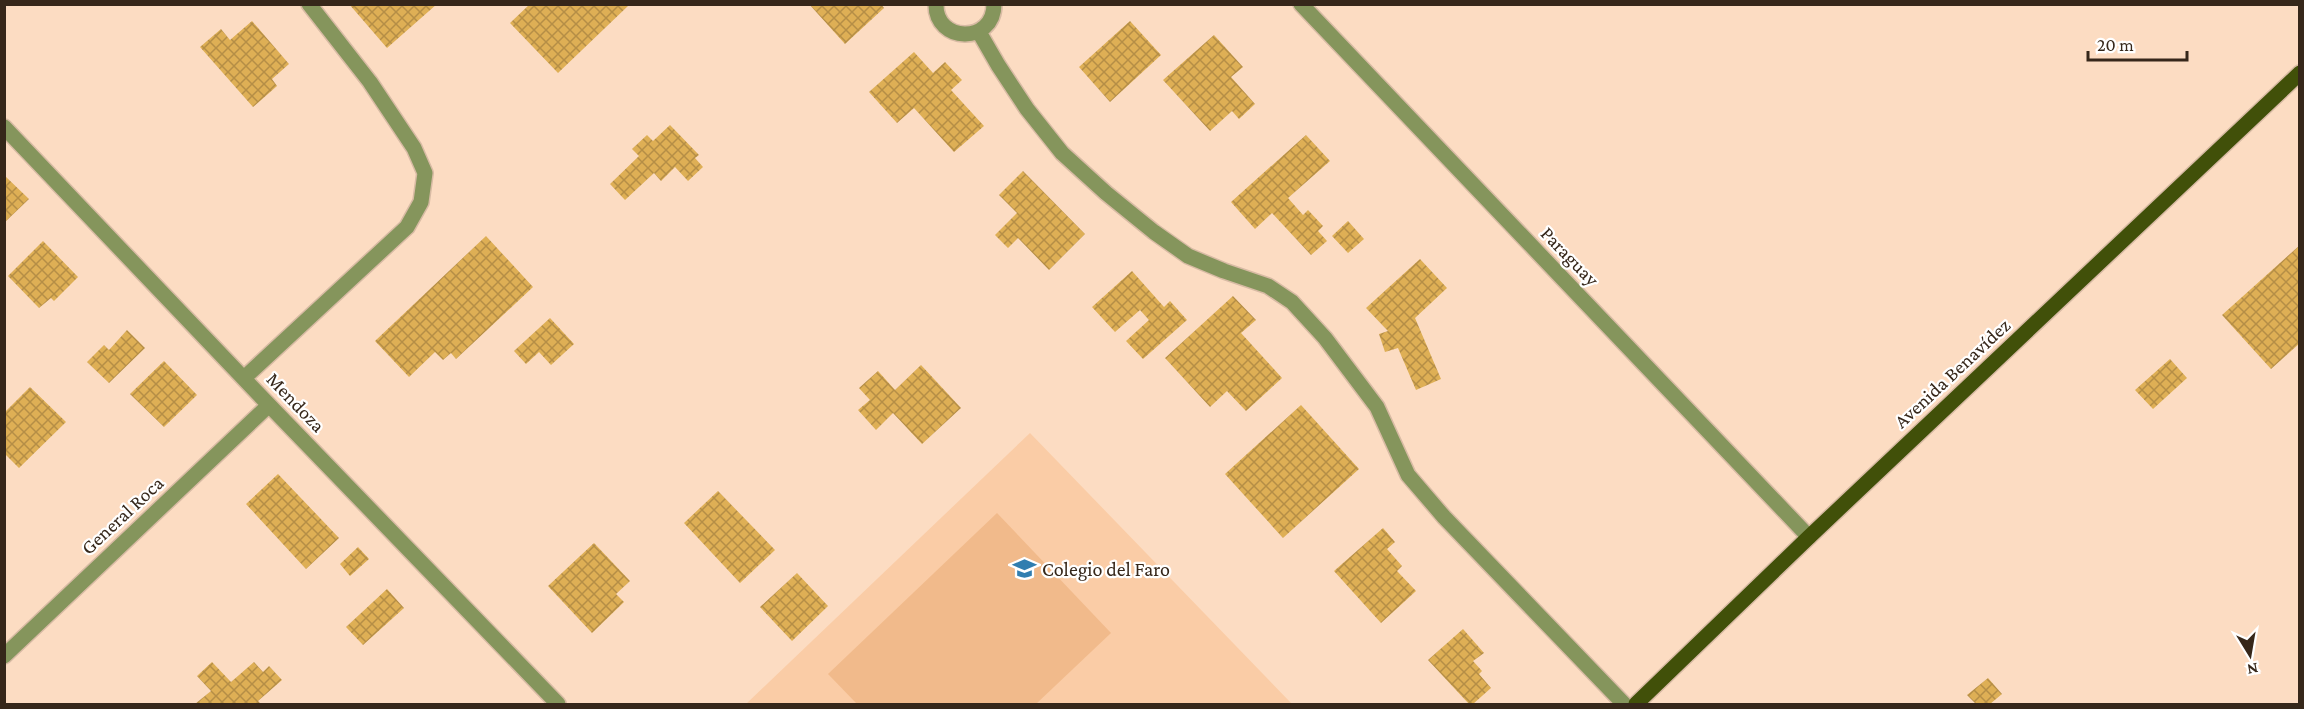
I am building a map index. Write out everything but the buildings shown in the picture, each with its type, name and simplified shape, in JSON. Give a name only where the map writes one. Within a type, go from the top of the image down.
[{"type":"main road","name":"Avenida Benavídez","points":[[1636,705],[1809,537],[2300,73]]},
{"type":"street","points":[[243,378],[407,226],[421,202],[425,172],[414,148],[370,82],[309,4]]},
{"type":"street","points":[[936,4],[939,18],[944,26],[960,34],[979,32],[986,26],[992,17],[994,4]]},
{"type":"street","name":"Paraguay","points":[[1301,4],[1809,537]]},
{"type":"street","points":[[979,32],[1027,109],[1062,153],[1106,193],[1188,256],[1268,286],[1292,303],[1325,338],[1377,407],[1408,475],[1444,517],[1624,705]]},
{"type":"street","name":"Mendoza","points":[[4,127],[558,705]]},
{"type":"street","name":"General Roca","points":[[4,656],[269,405]]},
{"type":"shaded area","name":"Colegio del Faro","points":[[1030,433],[1292,704],[746,704]]},
{"type":"shaded area","points":[[997,513],[1111,633],[1036,704],[857,704],[828,674]]},
{"type":"place","name":"Colegio del Faro","points":[[1024,569]]}]
